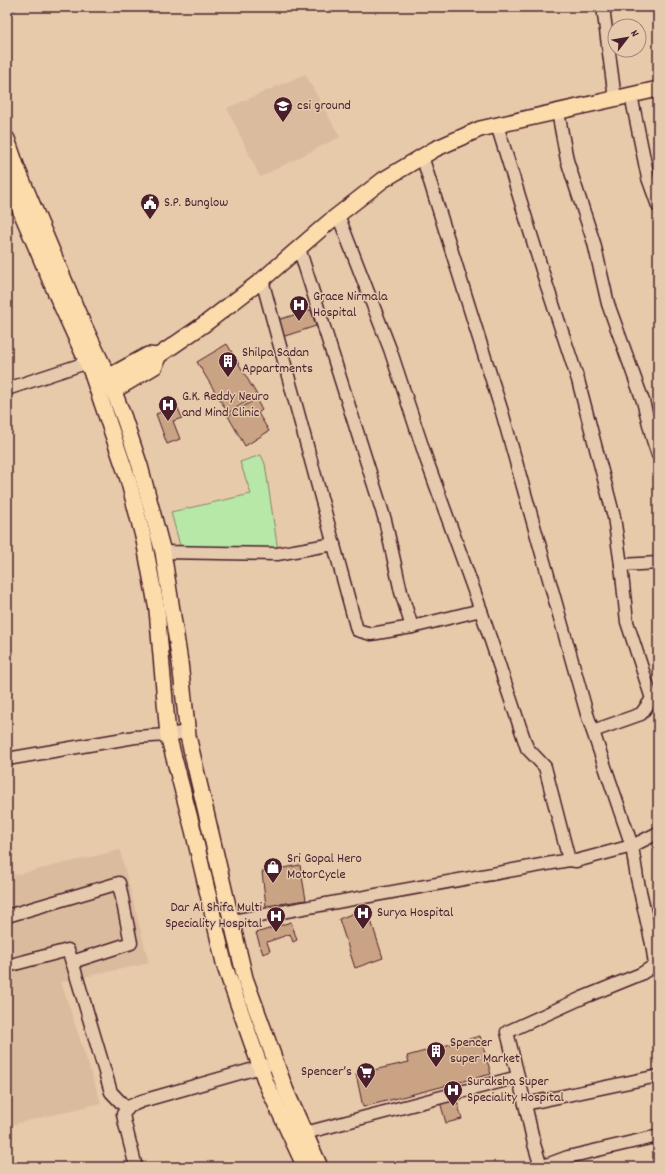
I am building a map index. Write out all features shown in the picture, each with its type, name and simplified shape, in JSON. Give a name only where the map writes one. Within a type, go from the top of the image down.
[{"type":"main road","points":[[110,384],[148,355],[158,356],[206,323],[262,280],[338,215],[383,180],[435,148],[480,129],[658,89]]},
{"type":"main road","points":[[7,139],[12,169],[78,312],[93,360],[94,378],[128,479],[144,540],[157,610],[168,735],[193,830],[225,967],[266,1083],[305,1167]]},
{"type":"main road","points":[[7,179],[57,296],[93,360],[110,384],[140,466],[164,552],[187,732],[245,978],[286,1091],[320,1167]]},
{"type":"main road","points":[[163,680],[181,676]]},
{"type":"street","points":[[603,7],[615,99]]},
{"type":"street","points":[[631,95],[648,178],[658,206]]},
{"type":"street","points":[[558,112],[566,160],[594,243],[608,304],[643,401],[658,455]]},
{"type":"street","points":[[497,125],[578,380],[614,517],[627,622],[655,701],[641,714],[593,731]]},
{"type":"street","points":[[422,156],[502,412],[565,640],[593,731],[632,846],[655,965],[641,974],[582,998],[507,1032],[541,1167],[568,1157],[658,1136]]},
{"type":"street","points":[[338,215],[390,349],[427,461],[481,610],[527,748],[545,767],[569,860]]},
{"type":"street","points":[[299,248],[385,520],[401,592],[412,627]]},
{"type":"street","points":[[262,280],[357,630],[371,634],[412,627],[481,610]]},
{"type":"street","points":[[7,389],[93,360]]},
{"type":"street","points":[[164,552],[277,554],[334,544]]},
{"type":"street","points":[[621,565],[658,563]]},
{"type":"street","points":[[7,759],[136,737],[187,732]]},
{"type":"street","points":[[232,921],[569,860],[576,861],[632,846],[658,833]]},
{"type":"street","points":[[7,916],[119,883],[131,943],[72,962]]},
{"type":"street","points":[[7,966],[68,950],[111,1092],[127,1109]]},
{"type":"street","points":[[136,1167],[123,1114],[130,1106],[142,1101],[276,1062]]},
{"type":"street","points":[[525,1104],[658,1076]]},
{"type":"street","points":[[305,1133],[518,1077]]},
{"type":"shaded area","name":"csi ground","points":[[305,74],[340,137],[260,177],[227,108]]},
{"type":"shaded area","points":[[120,850],[149,963],[61,982],[101,1103],[7,1126],[7,877]]},
{"type":"green space","points":[[261,455],[265,464],[278,551],[182,553],[171,512],[251,494],[240,462]]},
{"type":"building","points":[[7,7],[22,7],[7,12]]},
{"type":"building","points":[[311,310],[316,326],[282,337],[277,320]]},
{"type":"building","name":"Shilpa Sadan Appartments","points":[[227,344],[257,395],[228,413],[197,362]]},
{"type":"building","points":[[256,399],[262,410],[258,413],[269,431],[245,446],[228,416]]},
{"type":"building","points":[[177,406],[182,418],[173,421],[180,439],[167,444],[156,414]]},
{"type":"building","points":[[300,865],[306,900],[266,906],[262,872]]},
{"type":"building","points":[[367,908],[383,958],[355,968],[339,919]]},
{"type":"building","points":[[291,922],[297,940],[293,942],[290,934],[267,942],[270,951],[263,954],[256,933]]},
{"type":"building","name":"Spencer super Market","points":[[480,1036],[491,1074],[363,1107],[356,1074],[409,1062],[407,1056]]},
{"type":"building","points":[[454,1091],[462,1119],[446,1123],[438,1095]]},
{"type":"place","name":"csi ground","points":[[283,123]]},
{"type":"place","name":"S.P. Bunglow","points":[[150,220]]},
{"type":"place","name":"Grace Nirmala Hospital","points":[[299,322]]},
{"type":"place","name":"Shilpa Sadan Appartments","points":[[228,378]]},
{"type":"place","name":"G.K. Reddy Neuro and Mind Clinic","points":[[168,422]]},
{"type":"place","name":"Sri Gopal Hero MotorCycle","points":[[273,884]]},
{"type":"place","name":"Surya Hospital","points":[[363,930]]},
{"type":"place","name":"Dar Al Shifa Multi Speciality Hospital","points":[[276,933]]},
{"type":"place","name":"Spencer super Market","points":[[436,1068]]},
{"type":"place","name":"Spencer’s","points":[[366,1089]]},
{"type":"place","name":"Suraksha Super Speciality Hospital","points":[[453,1107]]}]
